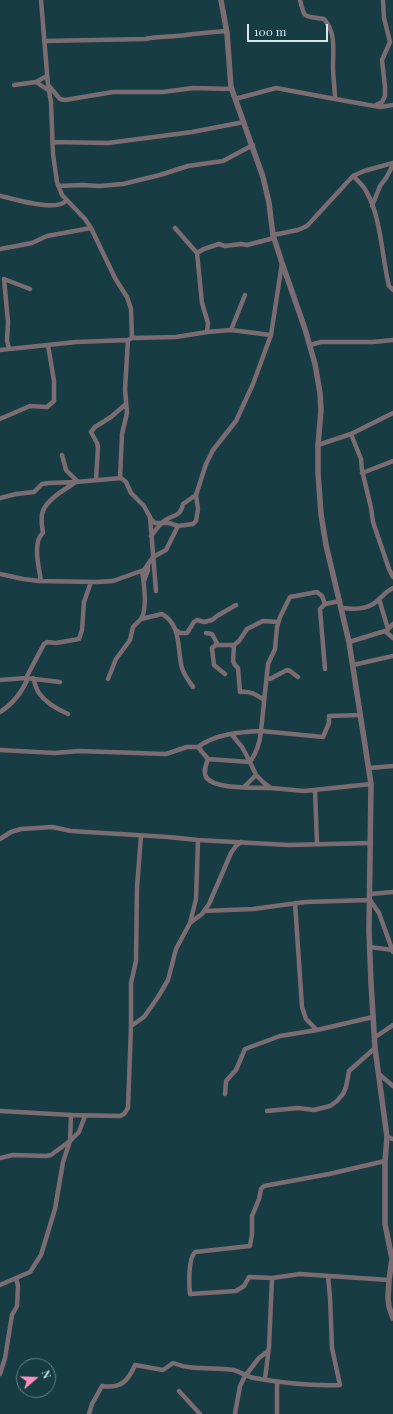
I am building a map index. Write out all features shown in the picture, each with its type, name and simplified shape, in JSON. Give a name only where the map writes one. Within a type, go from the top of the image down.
[{"type":"street","points":[[41,0],[55,172],[58,186],[62,196],[77,210],[90,228],[107,259],[115,278],[127,297],[131,309],[130,339],[126,377],[126,412],[122,434],[120,478]]},
{"type":"street","points":[[221,0],[232,89],[253,145],[268,193],[273,236],[296,300],[310,345],[320,393],[318,473],[321,514],[326,546],[349,642],[371,784],[370,947],[375,1048],[390,1138],[385,1161],[385,1224],[392,1251],[391,1270],[388,1280],[389,1307],[393,1318]]},
{"type":"street","points":[[300,0],[303,14],[306,16],[324,19],[331,30],[334,46],[333,66],[335,99]]},
{"type":"street","points":[[374,106],[382,102],[385,96],[382,60],[390,42],[384,18],[383,0]]},
{"type":"street","points":[[44,41],[145,39],[157,36],[226,31]]},
{"type":"street","points":[[14,86],[36,82],[47,76]]},
{"type":"street","points":[[36,82],[48,87],[59,98]]},
{"type":"street","points":[[50,101],[59,98],[68,100],[113,92],[163,92],[194,88],[232,89]]},
{"type":"street","points":[[235,99],[276,88],[374,106],[393,105]]},
{"type":"street","points":[[53,142],[108,143],[192,132],[244,122]]},
{"type":"street","points":[[58,186],[82,184],[100,186],[123,184],[160,175],[188,166],[223,161],[253,145]]},
{"type":"street","points":[[197,253],[219,244],[224,246],[241,244],[247,245],[307,226],[353,176],[364,171],[393,164]]},
{"type":"street","points":[[372,206],[380,186],[393,164]]},
{"type":"street","points":[[353,176],[367,192],[372,206],[378,228],[389,286],[393,290]]},
{"type":"street","points":[[0,196],[33,204],[59,205],[66,201]]},
{"type":"street","points":[[0,250],[32,243],[48,236],[90,228]]},
{"type":"street","points":[[175,228],[197,253],[201,299],[208,323],[207,332]]},
{"type":"street","points":[[0,498],[34,492],[42,484],[120,478],[124,479],[131,493],[144,506],[155,523],[169,523],[178,526],[193,524],[196,521],[198,509],[196,495],[206,464],[213,450],[236,421],[253,384],[271,335],[282,264]]},
{"type":"street","points":[[9,348],[7,341],[8,322],[2,278],[30,289]]},
{"type":"street","points":[[231,330],[245,295]]},
{"type":"street","points":[[0,350],[48,345],[176,337],[231,330],[271,335]]},
{"type":"street","points":[[310,345],[322,342],[373,342],[393,340]]},
{"type":"street","points":[[0,419],[30,406],[47,407],[54,401],[54,381],[48,345]]},
{"type":"street","points":[[96,480],[98,447],[92,435],[92,430],[111,417],[126,404]]},
{"type":"street","points":[[318,445],[351,434],[393,412]]},
{"type":"street","points":[[351,434],[361,459],[362,473],[373,522],[388,569],[393,577]]},
{"type":"street","points":[[62,455],[66,470],[77,482]]},
{"type":"street","points":[[362,473],[393,461]]},
{"type":"street","points":[[41,581],[37,545],[39,536],[43,533],[43,511],[51,500],[77,482]]},
{"type":"street","points":[[151,536],[162,523],[178,515],[182,510],[183,504],[196,495]]},
{"type":"street","points":[[150,517],[152,557],[156,591]]},
{"type":"street","points":[[0,574],[41,581],[113,581],[142,571],[148,565],[152,557],[166,550],[178,526]]},
{"type":"street","points":[[144,581],[148,570],[148,565]]},
{"type":"street","points":[[108,679],[116,659],[130,640],[133,627],[143,615],[144,581],[142,571]]},
{"type":"street","points":[[0,712],[11,704],[29,678],[30,671],[44,644],[48,642],[56,643],[79,639],[82,630],[84,602],[91,582]]},
{"type":"street","points":[[342,608],[357,609],[374,604],[386,591],[393,588]]},
{"type":"street","points":[[250,762],[257,752],[261,740],[268,664],[274,649],[278,622],[290,597],[317,592],[322,596],[325,604]]},
{"type":"street","points":[[379,599],[387,631],[393,638]]},
{"type":"street","points":[[325,668],[320,609],[325,604],[340,601]]},
{"type":"street","points":[[176,630],[180,633],[187,632],[197,620],[204,622],[212,620],[236,605]]},
{"type":"street","points":[[141,619],[162,614],[172,623],[180,643],[183,671],[193,687]]},
{"type":"street","points":[[206,633],[212,634],[218,646],[234,645],[239,641],[247,629],[263,621],[278,622]]},
{"type":"street","points":[[349,642],[387,631],[393,624]]},
{"type":"street","points":[[217,644],[212,648],[214,665],[225,674]]},
{"type":"street","points":[[234,645],[233,661],[238,668],[240,692],[256,694],[264,700]]},
{"type":"street","points":[[353,665],[393,656]]},
{"type":"street","points":[[267,677],[270,679],[287,670],[298,678]]},
{"type":"street","points":[[29,678],[42,696],[58,710],[68,714]]},
{"type":"street","points":[[0,680],[29,678],[60,682]]},
{"type":"street","points":[[0,750],[55,754],[79,751],[166,754],[187,747],[198,747],[205,742],[216,738],[248,732],[261,731],[323,737],[329,723],[329,716],[360,715]]},
{"type":"street","points":[[232,735],[242,747],[256,775],[271,788]]},
{"type":"street","points":[[198,747],[208,759],[250,762]]},
{"type":"street","points":[[208,759],[205,771],[206,776],[210,782],[221,785],[304,791],[371,784]]},
{"type":"street","points":[[368,768],[393,766]]},
{"type":"street","points":[[244,787],[256,775]]},
{"type":"street","points":[[315,790],[317,844]]},
{"type":"street","points":[[0,839],[11,832],[21,829],[52,827],[71,831],[141,836],[168,836],[198,840],[288,845],[371,843]]},
{"type":"street","points":[[0,1111],[85,1116],[120,1116],[128,1108],[131,983],[136,961],[137,887],[141,836]]},
{"type":"street","points":[[131,1026],[144,1017],[168,980],[176,949],[190,923],[196,899],[198,840]]},
{"type":"street","points":[[190,923],[204,911],[209,904],[231,853],[241,842]]},
{"type":"street","points":[[204,911],[253,909],[295,903],[370,897],[393,892]]},
{"type":"street","points":[[370,897],[379,913],[393,950],[370,947]]},
{"type":"street","points":[[295,903],[302,1007],[306,1019],[317,1030]]},
{"type":"street","points":[[387,935],[393,932]]},
{"type":"street","points":[[225,1094],[226,1081],[236,1070],[245,1049],[280,1036],[317,1030],[373,1017]]},
{"type":"street","points":[[374,1038],[393,1025]]},
{"type":"street","points":[[267,1111],[298,1108],[314,1110],[330,1106],[343,1094],[348,1079],[349,1070],[375,1048]]},
{"type":"street","points":[[379,1074],[393,1086]]},
{"type":"street","points":[[0,1285],[30,1272],[41,1254],[55,1209],[60,1171],[70,1140],[70,1115]]},
{"type":"street","points":[[0,1158],[12,1155],[51,1155],[78,1132],[85,1116]]},
{"type":"street","points":[[385,1161],[329,1174],[264,1186],[261,1189],[259,1199],[252,1216],[250,1246],[198,1251],[193,1254],[191,1260],[189,1279],[190,1294],[236,1291],[244,1286],[249,1276],[272,1278],[300,1274],[388,1280]]},
{"type":"street","points":[[89,1414],[92,1404],[102,1386],[112,1388],[118,1386],[124,1382],[135,1365],[163,1370],[173,1363],[184,1367],[236,1371],[245,1376],[277,1382],[316,1386],[340,1385],[332,1348],[328,1276]]},
{"type":"street","points":[[0,1374],[2,1358],[12,1315],[17,1306],[18,1295],[16,1278]]},
{"type":"street","points":[[265,1379],[272,1278]]},
{"type":"street","points":[[235,1414],[240,1386],[245,1376],[258,1358],[268,1351]]},
{"type":"street","points":[[277,1382],[278,1414]]},
{"type":"street","points":[[179,1391],[200,1414]]}]
